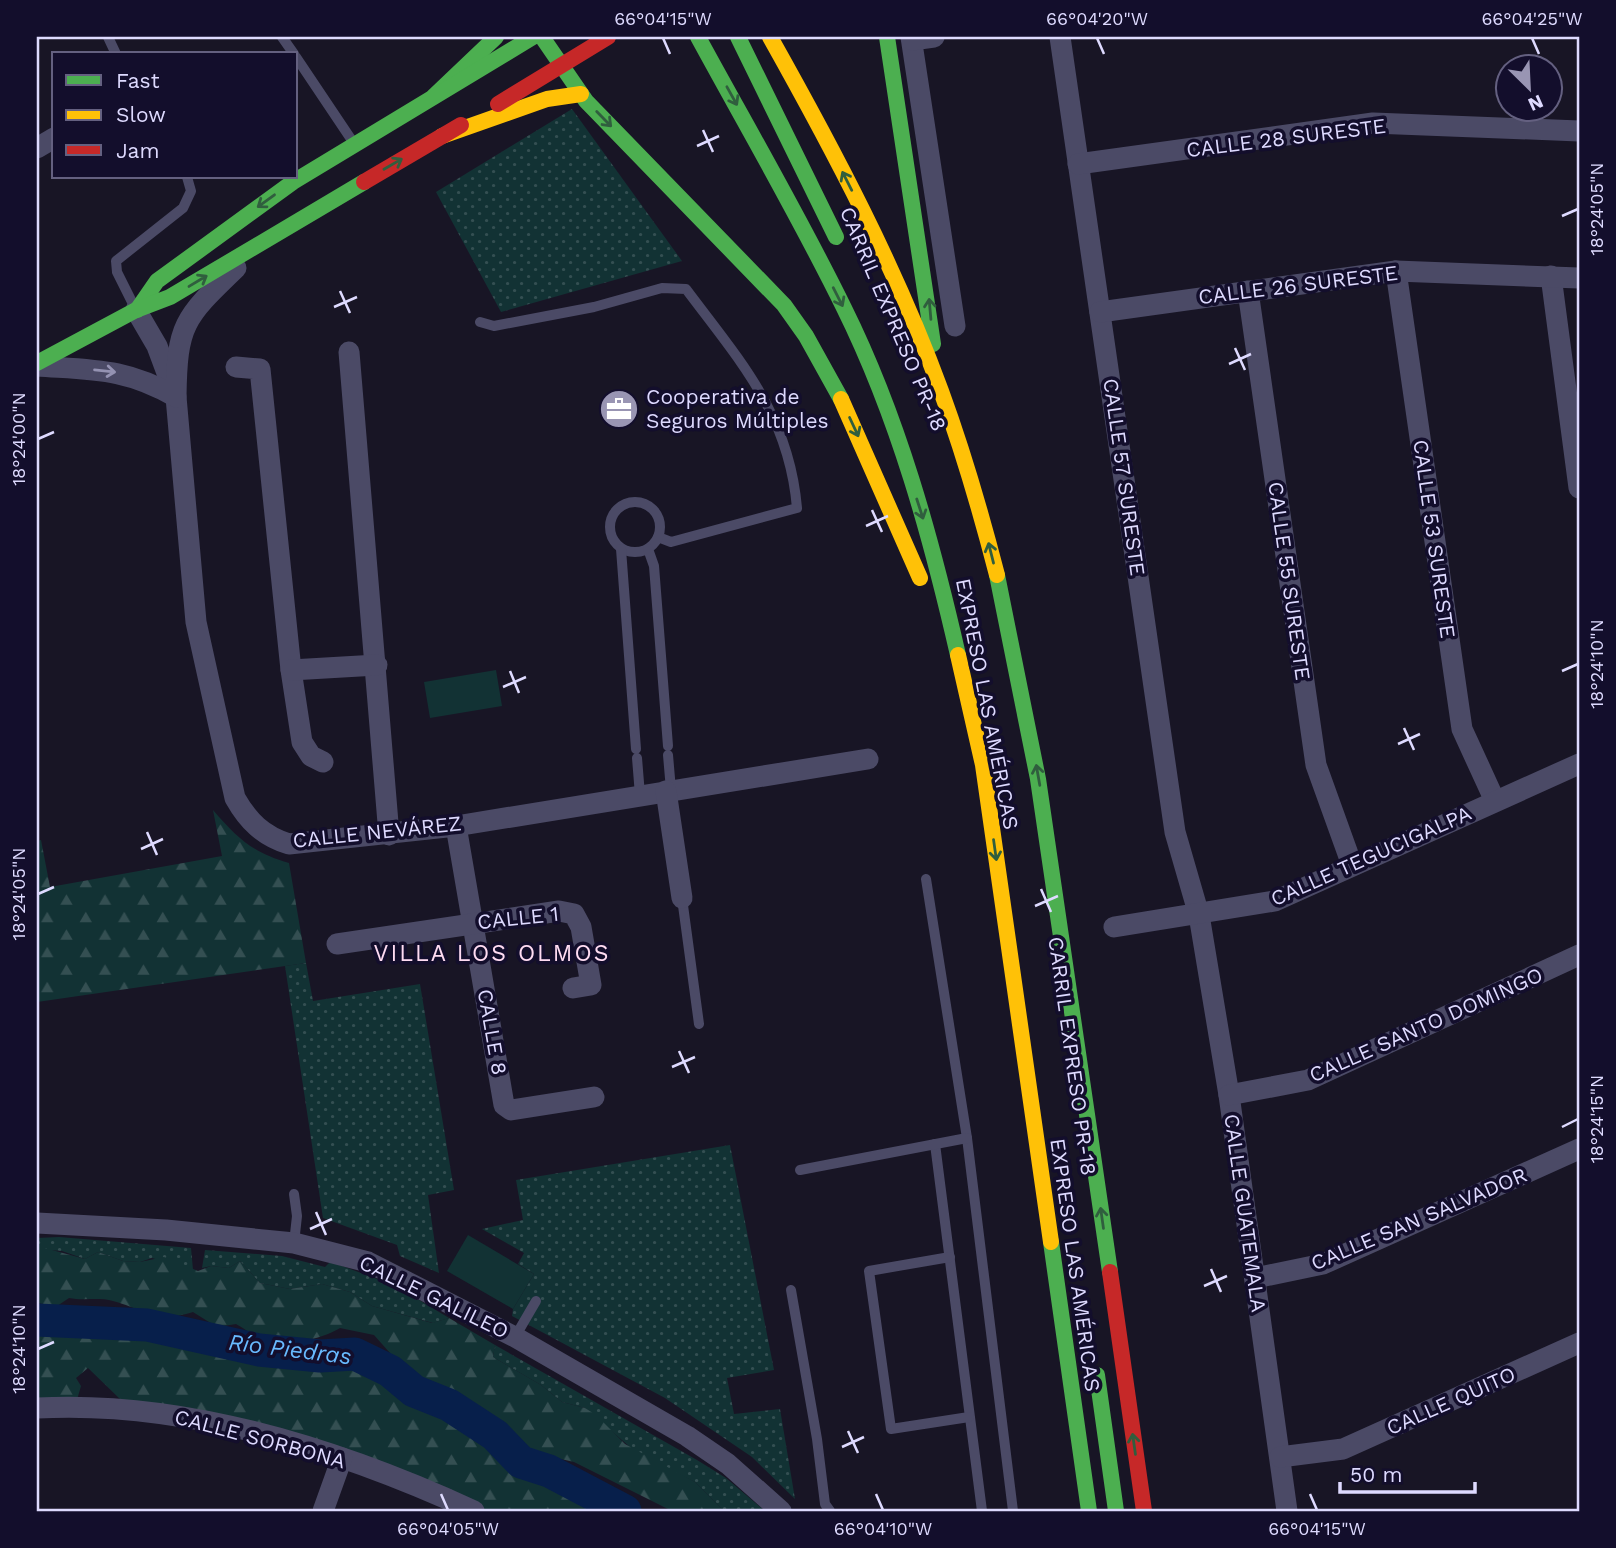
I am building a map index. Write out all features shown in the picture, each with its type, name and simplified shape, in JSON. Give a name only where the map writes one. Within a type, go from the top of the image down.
[{"type":"main road","points":[[434,96],[496,37]]},
{"type":"main road","points":[[136,310],[157,281],[293,182],[533,37]]},
{"type":"main road","points":[[542,37],[581,94],[784,305],[803,330],[824,364],[862,443],[964,672]]},
{"type":"main road","name":"EXPRESO LAS AMÉRICAS","points":[[698,37],[845,309],[892,424],[934,551],[964,672],[983,765],[1089,1511]]},
{"type":"main road","name":"CARRIL EXPRESO PR-18","points":[[722,37],[808,178]]},
{"type":"main road","name":"CARRIL EXPRESO PR-18","points":[[738,37],[842,250]]},
{"type":"main road","name":"EXPRESO LAS AMÉRICAS","points":[[770,37],[866,217],[936,377],[989,544],[1030,730],[1144,1511]]},
{"type":"main road","points":[[874,37],[893,95]]},
{"type":"main road","points":[[887,37],[893,95],[929,298],[936,377]]},
{"type":"main road","points":[[37,365],[136,310],[170,298],[603,40]]},
{"type":"main road","points":[[442,136],[547,99],[581,94]]},
{"type":"main road","points":[[1094,1359],[1116,1511]]},
{"type":"street","points":[[934,37],[912,38],[956,326]]},
{"type":"street","name":"CALLE 57 SURESTE","points":[[1059,37],[1175,832],[1199,915]]},
{"type":"street","name":"CALLE 28 SURESTE","points":[[1078,164],[1373,124],[1579,131]]},
{"type":"street","points":[[37,149],[52,139]]},
{"type":"street","points":[[37,365],[111,371],[147,380],[176,397],[177,349],[186,323],[206,295],[268,238]]},
{"type":"street","name":"CALLE 26 SURESTE","points":[[1100,312],[1396,271],[1579,278]]},
{"type":"street","name":"CALLE 53 SURESTE","points":[[1396,271],[1462,729],[1495,802]]},
{"type":"street","points":[[1550,276],[1579,488]]},
{"type":"street","name":"CALLE 55 SURESTE","points":[[1248,291],[1316,765],[1352,865]]},
{"type":"street","name":"CALLE NEVÁREZ","points":[[136,310],[157,346],[176,397],[196,622],[235,798],[244,814],[257,828],[273,839],[289,844],[456,826],[868,759]]},
{"type":"street","points":[[349,352],[389,835]]},
{"type":"street","points":[[236,367],[261,369],[291,670],[302,743],[311,756],[323,762]]},
{"type":"street","points":[[291,670],[377,665]]},
{"type":"street","name":"CALLE TEGUCIGALPA","points":[[1114,927],[1275,901],[1579,764]]},
{"type":"street","points":[[669,791],[682,898]]},
{"type":"street","name":"CALLE 8","points":[[456,826],[506,1109],[594,1097]]},
{"type":"street","name":"CALLE 1","points":[[337,944],[559,911],[574,914],[581,927],[582,987]]},
{"type":"street","name":"CALLE GUATEMALA","points":[[1199,915],[1229,1095],[1287,1511]]},
{"type":"street","name":"CALLE SANTO DOMINGO","points":[[1229,1095],[1308,1080],[1579,956]]},
{"type":"street","name":"CALLE SAN SALVADOR","points":[[1255,1278],[1323,1264],[1579,1149]]},
{"type":"street","name":"CALLE GALILEO","points":[[37,1223],[166,1230],[294,1243],[344,1254],[389,1270],[515,1337],[687,1436],[728,1464],[781,1511]]},
{"type":"street","name":"CALLE QUITO","points":[[1280,1457],[1343,1449],[1579,1343]]},
{"type":"street","name":"CALLE SORBONA","points":[[37,1408],[174,1414],[342,1458],[474,1511]]},
{"type":"street","points":[[323,1511],[342,1458]]},
{"type":"lane","points":[[282,37],[293,52]]},
{"type":"lane","points":[[298,59],[355,144]]},
{"type":"lane","points":[[136,310],[117,272],[116,261],[183,208],[191,191],[187,178]]},
{"type":"lane","points":[[480,322],[494,326],[594,307],[662,288],[686,289],[764,394],[788,449],[797,508],[671,542],[658,537]]},
{"type":"lane","points":[[640,503],[648,506],[659,520],[658,537],[648,549],[639,552],[621,549],[615,543],[610,526],[611,518],[623,505],[640,503]]},
{"type":"lane","points":[[621,549],[639,795]]},
{"type":"lane","points":[[648,549],[654,566],[669,791]]},
{"type":"lane","points":[[926,879],[967,1138],[1013,1511]]},
{"type":"lane","points":[[682,898],[699,1024]]},
{"type":"lane","points":[[800,1170],[967,1138]]},
{"type":"lane","points":[[935,1144],[982,1511]]},
{"type":"lane","points":[[294,1194],[297,1216],[294,1243]]},
{"type":"lane","points":[[950,1257],[869,1271],[891,1429],[969,1417]]},
{"type":"lane","points":[[791,1290],[817,1439],[824,1509]]},
{"type":"lane","points":[[515,1337],[536,1301]]},
{"type":"green space","points":[[572,109],[682,261],[501,312],[436,192]]},
{"type":"green space","points":[[496,670],[502,706],[430,718],[424,682]]},
{"type":"green space","points":[[213,810],[246,843],[289,863],[306,963],[37,1002],[37,841],[41,840],[50,887],[222,856]]},
{"type":"green space","points":[[306,963],[313,1001],[420,984],[454,1190],[428,1195],[439,1273],[400,1256],[397,1245],[323,1218],[285,966]]},
{"type":"green space","points":[[730,1145],[774,1370],[727,1378],[734,1414],[780,1409],[795,1499],[752,1457],[665,1398],[512,1316],[513,1309],[534,1274],[518,1264],[524,1253],[482,1229],[523,1220],[516,1180]]},
{"type":"green space","points":[[468,1235],[534,1274],[513,1309],[447,1271]]},
{"type":"green space","points":[[59,1237],[191,1248],[193,1270],[152,1258],[140,1262],[123,1261],[98,1252],[85,1259],[62,1251],[37,1249],[37,1238]]},
{"type":"green space","points":[[41,1247],[85,1259],[98,1252],[123,1261],[140,1262],[164,1257],[198,1271],[211,1266],[229,1268],[240,1261],[260,1283],[290,1289],[322,1284],[350,1292],[372,1306],[432,1323],[449,1318],[495,1345],[493,1357],[541,1385],[562,1402],[585,1408],[596,1415],[625,1444],[695,1482],[724,1511],[672,1511],[574,1462],[552,1457],[545,1462],[532,1459],[521,1450],[505,1425],[407,1372],[374,1335],[340,1328],[303,1341],[272,1343],[236,1324],[217,1327],[193,1312],[169,1317],[152,1315],[103,1299],[69,1298],[57,1306],[37,1303],[37,1249]]},
{"type":"green space","points":[[205,1250],[282,1256],[325,1267],[330,1262],[334,1263],[396,1286],[449,1318],[433,1323],[372,1306],[350,1292],[322,1284],[290,1289],[260,1283],[240,1261],[229,1268],[202,1268]]},
{"type":"green space","points":[[115,1313],[128,1315],[158,1334],[205,1342],[263,1360],[286,1356],[310,1367],[361,1370],[386,1376],[414,1398],[447,1408],[465,1432],[490,1445],[518,1468],[527,1461],[542,1467],[548,1481],[596,1511],[483,1511],[120,1399],[88,1368],[76,1378],[81,1386],[76,1403],[37,1404],[37,1314],[78,1318]]},
{"type":"green space","points":[[495,1345],[697,1460],[726,1478],[765,1511],[724,1511],[695,1482],[638,1454],[585,1408],[562,1402],[541,1385],[493,1357]]},
{"type":"waterway","name":"Río Piedras","points":[[37,1320],[147,1325],[259,1350],[320,1356],[355,1354],[390,1371],[414,1391],[449,1405],[495,1435],[521,1462],[549,1471],[625,1511]]},
{"type":"traffic: fast","points":[[434,96],[496,37]]},
{"type":"traffic: fast","points":[[137,310],[157,281],[293,182],[533,37]]},
{"type":"traffic: fast","points":[[542,37],[586,101],[784,305],[806,336],[841,399]]},
{"type":"traffic: fast","points":[[698,37],[809,240],[863,349],[911,478],[958,655]]},
{"type":"traffic: fast","points":[[738,37],[836,237]]},
{"type":"traffic: fast","points":[[887,37],[933,344]]},
{"type":"traffic: fast","points":[[37,363],[136,310],[170,297],[364,182]]},
{"type":"traffic: fast","points":[[997,575],[1038,779],[1110,1272]]},
{"type":"traffic: fast","points":[[1051,1242],[1089,1511]]},
{"type":"traffic: fast","points":[[1097,1375],[1116,1511]]},
{"type":"traffic: slow","points":[[770,37],[884,255],[923,345],[957,436],[997,575]]},
{"type":"traffic: slow","points":[[442,136],[547,99],[581,94]]},
{"type":"traffic: slow","points":[[841,399],[920,578]]},
{"type":"traffic: slow","points":[[958,655],[983,765],[1051,1242]]},
{"type":"traffic: jam","points":[[498,104],[608,37]]},
{"type":"traffic: jam","points":[[364,182],[461,125]]},
{"type":"traffic: jam","points":[[1110,1272],[1144,1511]]},
{"type":"place","name":"Cooperativa de Seguros Múltiples","points":[[619,409]]},
{"type":"district","name":"VILLA LOS OLMOS","points":[[492,953]]}]
